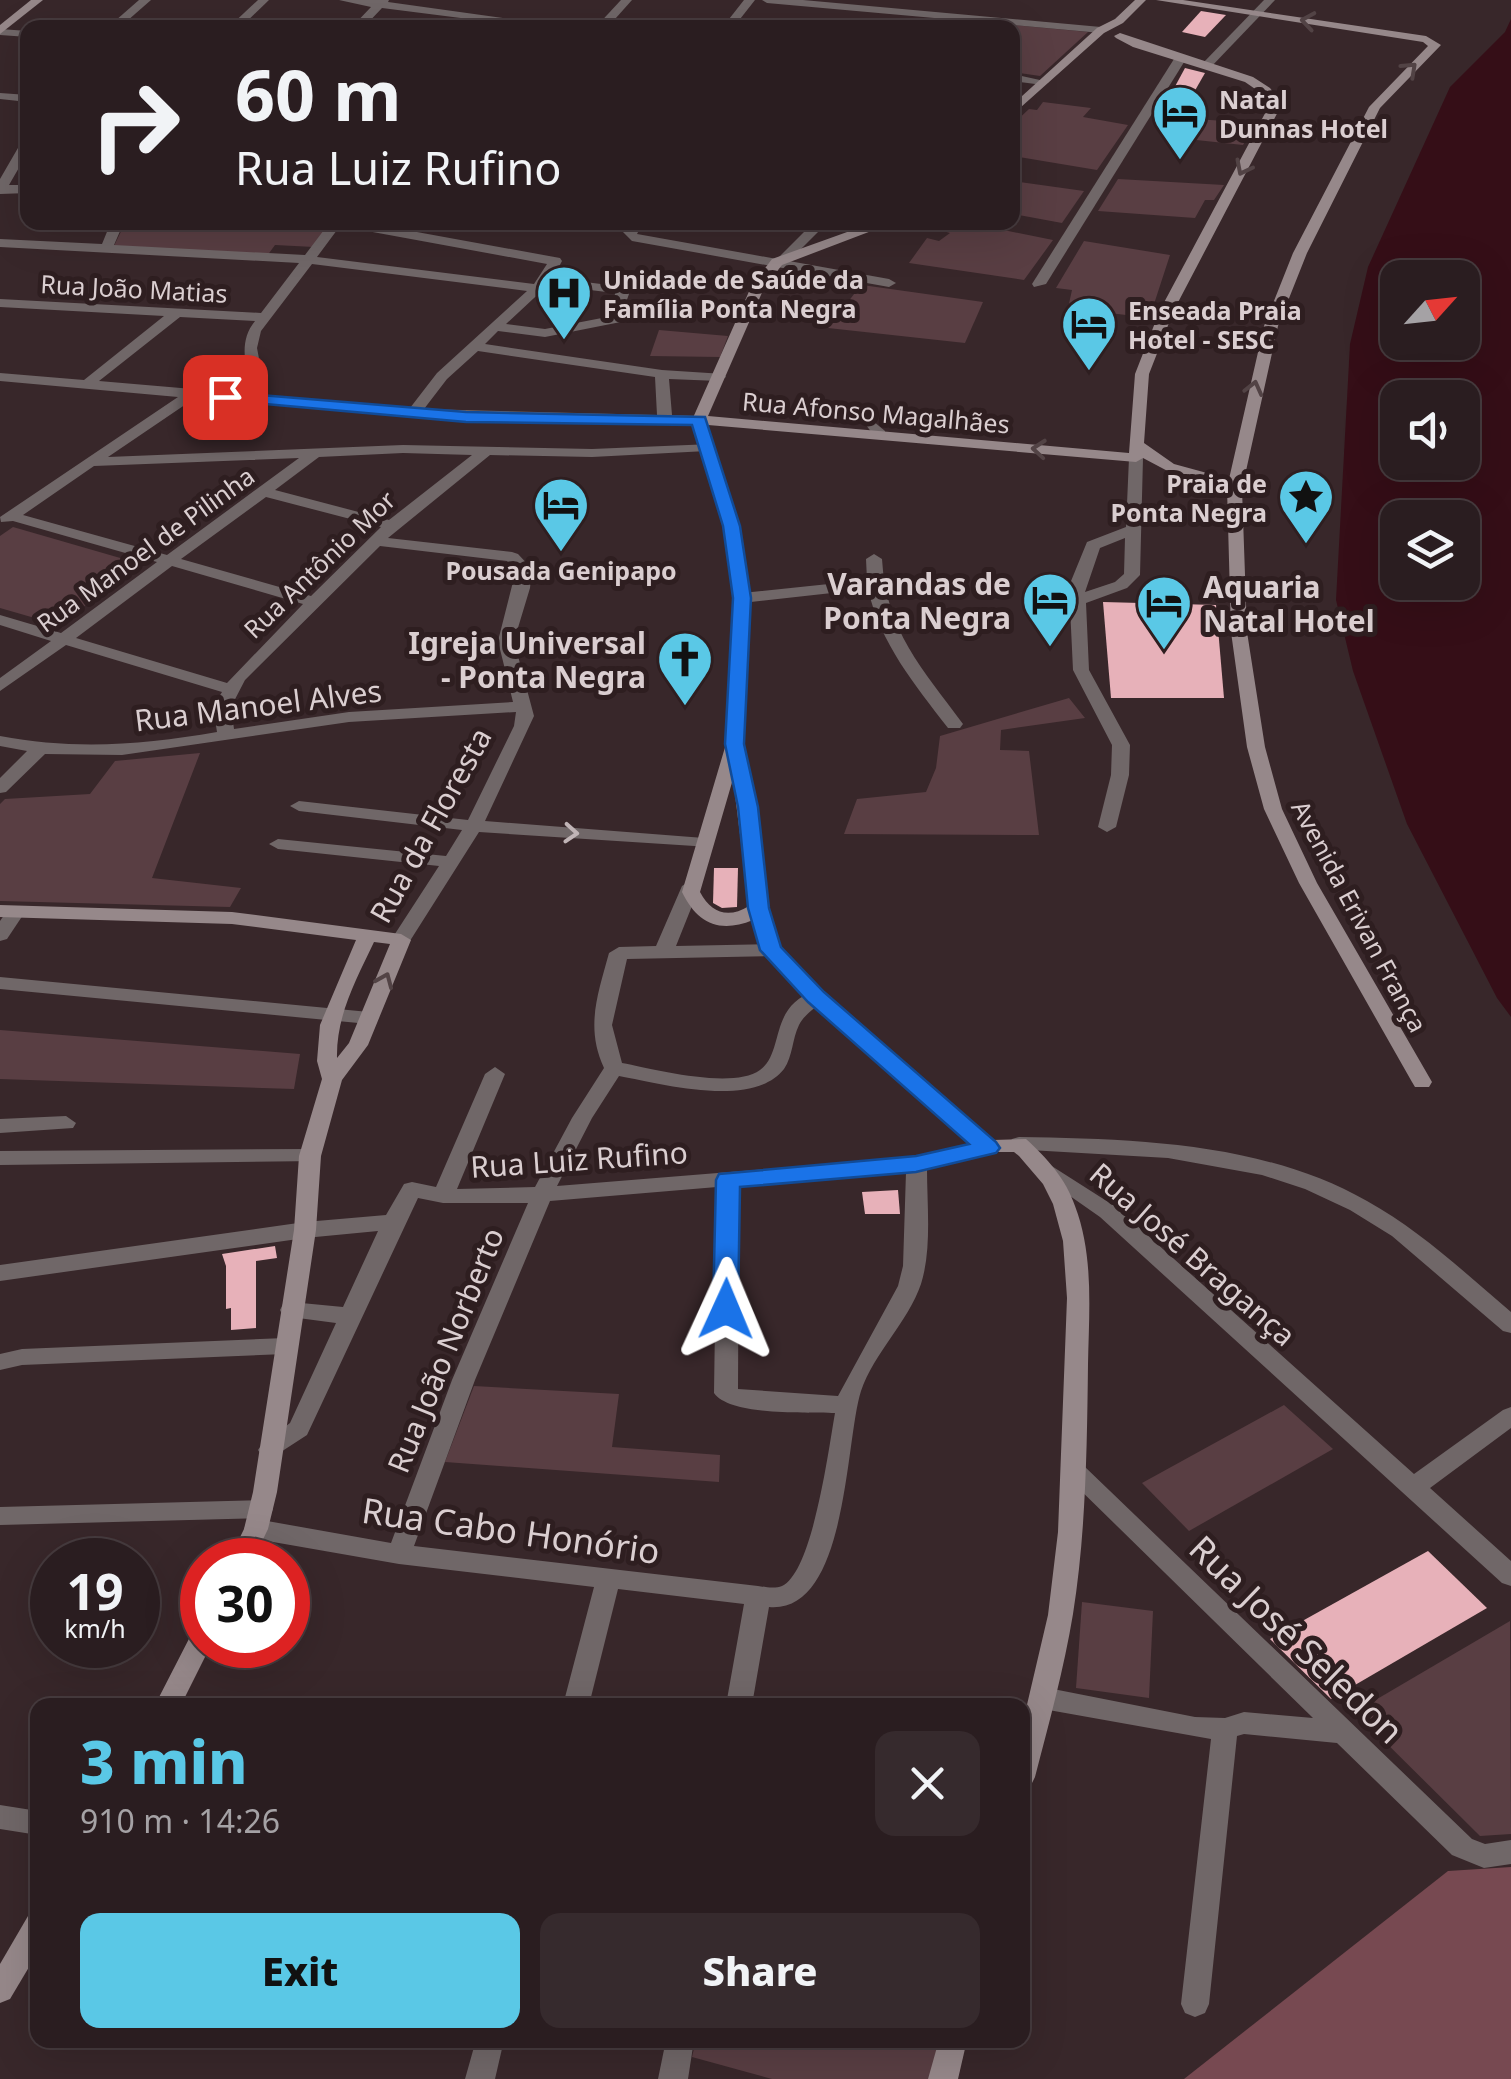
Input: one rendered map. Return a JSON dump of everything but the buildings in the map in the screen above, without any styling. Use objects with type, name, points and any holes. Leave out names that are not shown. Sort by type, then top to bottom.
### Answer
[{"type":"street","points":[[0,31],[38,0]]},
{"type":"street","points":[[122,20],[146,0]]},
{"type":"street","points":[[242,20],[264,0]]},
{"type":"street","points":[[344,0],[489,18]]},
{"type":"street","points":[[608,20],[627,0]]},
{"type":"street","points":[[734,20],[750,0]]},
{"type":"street","points":[[767,0],[973,18]]},
{"type":"street","points":[[1020,104],[1108,33],[1141,0]]},
{"type":"street","points":[[1161,0],[1258,14]]},
{"type":"street","points":[[1206,66],[1270,0]]},
{"type":"street","name":"Avenida Erivan França","points":[[1258,14],[1426,39],[1435,46],[1375,107],[1300,253],[1270,326],[1235,484],[1239,632],[1256,747],[1273,808],[1308,883],[1422,1082]]},
{"type":"street","points":[[1020,23],[1108,33],[1259,84],[1276,104],[1167,310],[1142,374],[1131,579],[1078,600]]},
{"type":"street","points":[[1039,284],[1180,59]]},
{"type":"street","points":[[1020,78],[1043,82]]},
{"type":"street","points":[[0,189],[20,155]]},
{"type":"street","points":[[107,248],[115,230]]},
{"type":"street","points":[[259,400],[250,348],[254,331],[331,230]]},
{"type":"street","points":[[401,230],[553,260],[556,264],[541,284],[442,376],[414,413]]},
{"type":"street","points":[[630,230],[632,237],[890,283]]},
{"type":"street","points":[[663,953],[691,886],[734,744],[742,598],[732,526],[699,420],[758,287],[813,230]]},
{"type":"street","points":[[780,261],[867,230]]},
{"type":"street","points":[[0,243],[306,259],[620,290],[614,320]]},
{"type":"street","name":"Rua João Matias","points":[[0,304],[265,317]]},
{"type":"street","points":[[495,327],[541,333],[662,310],[685,310]]},
{"type":"street","points":[[86,385],[176,312]]},
{"type":"street","points":[[474,346],[662,374],[719,378]]},
{"type":"street","points":[[662,374],[665,420]]},
{"type":"street","name":"Rua Afonso Magalhães","points":[[0,377],[414,413],[699,420],[1136,450]]},
{"type":"street","points":[[6,520],[191,394]]},
{"type":"street","points":[[91,462],[318,451],[592,453],[706,446]]},
{"type":"street","name":"Rua Antônio Mor","points":[[229,689],[311,602],[392,525],[487,450]]},
{"type":"street","points":[[1136,450],[1200,478],[1235,484]]},
{"type":"street","name":"Rua Manoel de Pilinha","points":[[0,686],[318,451]]},
{"type":"street","points":[[266,492],[392,525]]},
{"type":"street","points":[[6,520],[311,602]]},
{"type":"street","points":[[1107,826],[1120,775],[1121,745],[1081,670],[1078,586],[1093,544],[1136,528]]},
{"type":"street","name":"Rua da Floresta","points":[[250,1538],[258,1519],[305,1230],[310,1156],[332,1079],[353,1056],[401,940],[474,826],[523,726],[523,707],[506,641],[506,630],[522,594],[522,564],[512,557],[376,540]]},
{"type":"street","points":[[874,558],[878,609],[891,638],[954,724]]},
{"type":"street","points":[[742,598],[874,584]]},
{"type":"street","points":[[0,620],[229,689],[222,707],[226,736]]},
{"type":"street","name":"Rua Manoel Alves","points":[[0,741],[40,749],[118,750],[326,720],[523,707]]},
{"type":"street","points":[[734,744],[748,807],[758,908],[770,950],[816,997],[988,1148],[1020,1144],[1107,1146],[1203,1154],[1251,1164],[1308,1183],[1356,1204],[1399,1230],[1511,1326]]},
{"type":"street","points":[[0,788],[40,749]]},
{"type":"street","points":[[299,806],[474,826],[704,843]]},
{"type":"street","points":[[278,844],[452,862]]},
{"type":"street","points":[[691,886],[700,910],[716,918],[743,918],[758,908]]},
{"type":"street","points":[[0,935],[8,911],[232,918],[401,940]]},
{"type":"street","name":"Rua da Floresta","points":[[332,1079],[324,1050],[334,1013],[367,936]]},
{"type":"street","points":[[770,950],[619,952],[601,1022],[601,1040],[614,1068],[736,1086],[760,1081],[776,1068],[789,1022],[816,997]]},
{"type":"street","points":[[0,983],[370,1018]]},
{"type":"street","name":"Rua João Norberto","points":[[399,1554],[449,1410],[541,1193],[594,1096],[614,1068]]},
{"type":"street","points":[[443,1196],[495,1074]]},
{"type":"street","points":[[0,1126],[66,1122]]},
{"type":"street","name":"Rua José Bragança","points":[[1020,1144],[1047,1170],[1108,1212],[1410,1489],[1511,1576]]},
{"type":"street","name":"Rua Luiz Rufino","points":[[393,1222],[412,1189],[443,1196],[494,1198],[916,1164],[988,1148]]},
{"type":"street","points":[[0,1158],[310,1156]]},
{"type":"street","points":[[739,1698],[758,1596],[781,1598],[795,1591],[816,1554],[831,1509],[845,1405],[860,1370],[909,1286],[914,1266],[916,1164]]},
{"type":"street","points":[[1030,1747],[1064,1593],[1076,1472],[1078,1288],[1074,1245],[1064,1206],[1047,1170]]},
{"type":"street","points":[[728,1180],[726,1393],[737,1399],[845,1405]]},
{"type":"street","points":[[0,1272],[305,1230],[393,1222],[299,1428],[270,1450]]},
{"type":"street","points":[[291,1310],[350,1316]]},
{"type":"street","points":[[0,1362],[22,1357],[285,1346]]},
{"type":"street","points":[[1410,1489],[1511,1416]]},
{"type":"street","name":"Rua José Seledon","points":[[1076,1472],[1340,1732],[1472,1853],[1511,1852]]},
{"type":"street","name":"Rua Cabo Honório","points":[[0,1516],[258,1519],[399,1554],[758,1596]]},
{"type":"street","points":[[578,1698],[608,1579]]},
{"type":"street","points":[[172,1698],[187,1668]]},
{"type":"street","points":[[1043,1698],[1166,1723],[1225,1729],[1244,1722],[1340,1732]]},
{"type":"street","points":[[1195,2004],[1225,1729]]},
{"type":"street","points":[[0,1817],[30,1821]]},
{"type":"street","points":[[0,1990],[30,1939]]},
{"type":"street","points":[[480,2079],[488,2048]]},
{"type":"street","points":[[673,2079],[679,2048]]},
{"type":"street","points":[[943,2079],[952,2048]]},
{"type":"shaded area","points":[[1511,19],[1511,1017],[1497,998],[1407,824],[1353,671],[1336,600],[1350,344],[1368,267],[1450,87],[1505,32]]},
{"type":"shaded area","points":[[1020,26],[1088,32],[1040,76],[1020,73]]},
{"type":"shaded area","points":[[1043,102],[1091,108],[1083,117],[1128,125],[1097,170],[1020,157],[1020,117],[1029,109],[1037,110]]},
{"type":"shaded area","points":[[1180,118],[1225,121],[1219,125],[1221,131],[1251,131],[1243,145],[1187,139]]},
{"type":"shaded area","points":[[1118,179],[1224,185],[1214,200],[1205,200],[1195,218],[1098,211]]},
{"type":"shaded area","points":[[1020,182],[1084,191],[1062,223],[1020,215]]},
{"type":"shaded area","points":[[122,230],[325,230],[314,247],[275,245],[267,256],[114,246]]},
{"type":"shaded area","points":[[940,230],[1004,230],[1053,240],[1024,280],[909,263],[927,238],[939,241],[950,233]]},
{"type":"shaded area","points":[[1084,241],[1170,255],[1154,304],[1136,302],[1126,315],[1068,308],[1072,290],[1056,288]]},
{"type":"shaded area","points":[[861,285],[983,302],[965,343],[828,328]]},
{"type":"shaded area","points":[[659,330],[728,336],[720,357],[650,356]]},
{"type":"shaded area","points":[[13,527],[141,564],[59,625],[0,608],[0,536]]},
{"type":"shaded area","points":[[1069,698],[1085,718],[1001,730],[1000,750],[1029,751],[1039,835],[844,834],[857,799],[926,792],[936,768],[940,736]]},
{"type":"shaded area","points":[[200,753],[152,878],[241,888],[230,907],[0,901],[0,804],[5,799],[90,794],[115,761]]},
{"type":"shaded area","points":[[0,1030],[300,1054],[294,1089],[0,1079]]},
{"type":"shaded area","points":[[474,1386],[619,1394],[612,1447],[720,1455],[719,1482],[445,1462]]},
{"type":"shaded area","points":[[1284,1405],[1333,1449],[1189,1531],[1142,1483]]},
{"type":"shaded area","points":[[1082,1602],[1153,1611],[1149,1698],[1076,1688]]},
{"type":"shaded area","points":[[1510,1621],[1511,1834],[1480,1836],[1355,1712]]},
{"type":"shaded area","points":[[1511,1867],[1511,2079],[1184,2079],[1448,1871]]},
{"type":"shaded area","points":[[694,2048],[937,2048],[930,2079],[772,2079],[692,2057]]},
{"type":"place","name":"Natal Dunnas Hotel","points":[[1180,162]]},
{"type":"place","name":"Unidade de Saúde da Família Ponta Negra","points":[[564,342]]},
{"type":"place","name":"Enseada Praia Hotel - SESC","points":[[1089,373]]},
{"type":"place","name":"Praia de Ponta Negra","points":[[1306,546]]},
{"type":"place","name":"Pousada Genipapo","points":[[561,554]]},
{"type":"place","name":"Varandas de Ponta Negra","points":[[1050,649]]},
{"type":"place","name":"Aquaria Natal Hotel","points":[[1164,652]]},
{"type":"place","name":"Igreja Universal - Ponta Negra","points":[[685,708]]},
{"type":"route","points":[[225,397],[466,417],[699,420],[732,526],[742,598],[734,744],[748,807],[758,908],[767,927],[770,950],[816,997],[988,1148],[916,1164],[728,1180],[726,1309]]}]
